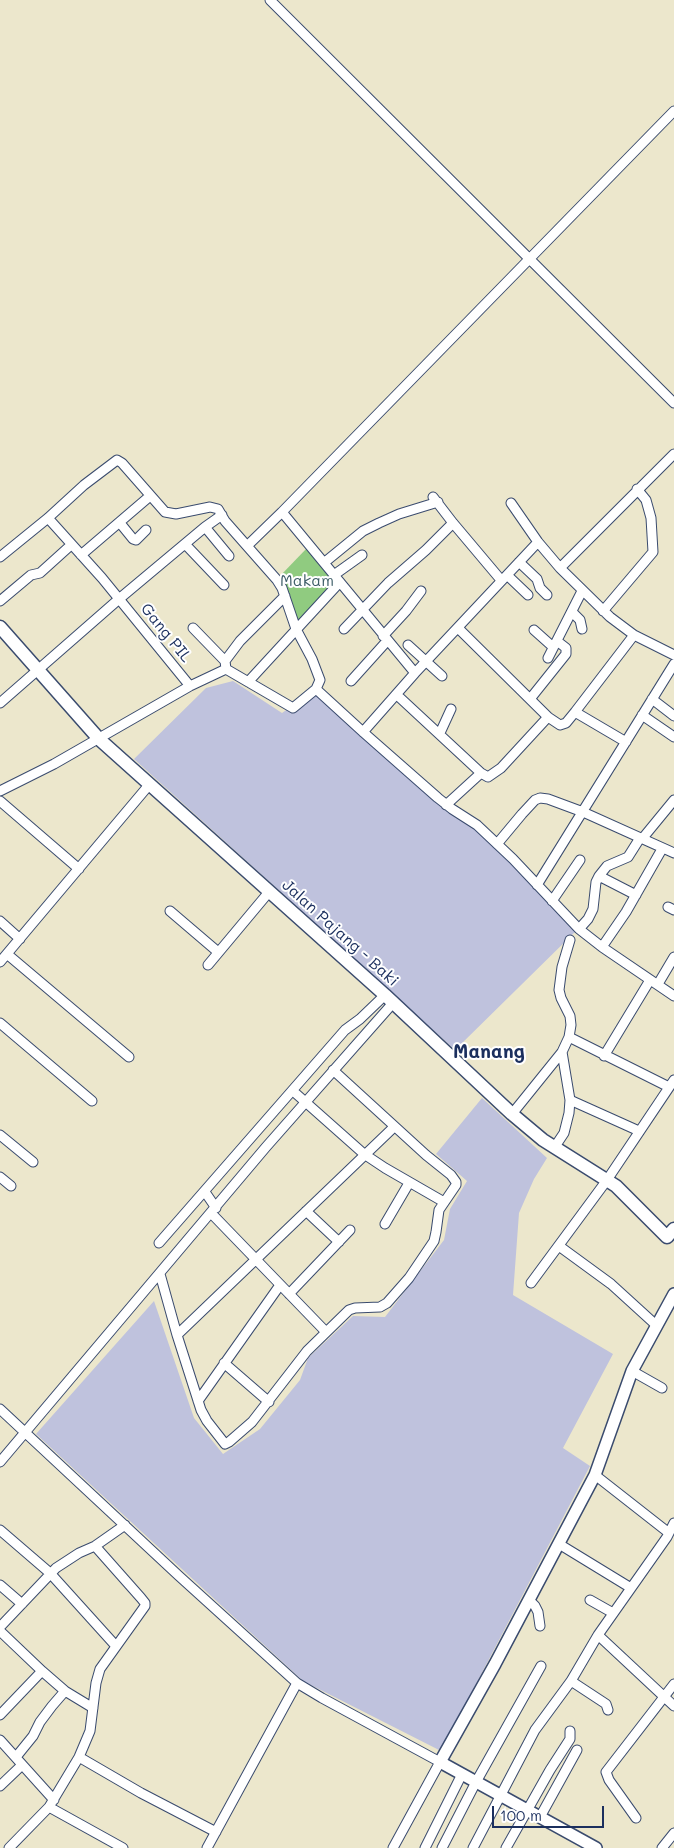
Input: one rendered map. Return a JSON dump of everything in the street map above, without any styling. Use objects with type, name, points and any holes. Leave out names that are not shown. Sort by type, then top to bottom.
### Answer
[{"type":"main road","name":"Jalan Pajang - Baki","points":[[0,627],[99,740],[389,999],[512,1114],[554,1148],[623,1191],[672,1237]]},
{"type":"street","points":[[270,0],[674,403]]},
{"type":"street","points":[[247,546],[530,260],[674,111]]},
{"type":"street","points":[[560,568],[674,454]]},
{"type":"street","points":[[0,557],[116,460],[122,463],[161,508],[170,514],[210,507],[218,509],[277,580],[285,596],[296,629],[312,659],[320,680],[316,689],[293,708],[248,682],[226,665],[193,628]]},
{"type":"street","points":[[603,611],[653,552],[651,518],[646,500],[638,489]]},
{"type":"street","points":[[81,555],[150,496]]},
{"type":"street","points":[[325,562],[363,532],[399,514],[435,500],[453,523],[504,577],[528,596]]},
{"type":"street","points":[[511,503],[538,542],[560,568],[603,611],[634,635],[674,654]]},
{"type":"street","points":[[282,512],[415,673]]},
{"type":"street","points":[[0,703],[119,599],[222,515]]},
{"type":"street","name":"Gang PIL","points":[[48,518],[119,599],[190,686]]},
{"type":"street","points":[[120,523],[136,540],[146,530]]},
{"type":"street","points":[[344,629],[388,583],[426,550],[453,523]]},
{"type":"street","points":[[205,527],[229,556]]},
{"type":"street","points":[[363,732],[415,673],[538,542]]},
{"type":"street","points":[[185,544],[224,585]]},
{"type":"street","points":[[0,600],[30,575],[40,573],[71,545]]},
{"type":"street","points":[[248,682],[296,629],[337,579],[362,555]]},
{"type":"street","points":[[519,562],[537,579],[540,588],[547,595]]},
{"type":"street","points":[[351,681],[420,591]]},
{"type":"street","points":[[548,658],[582,591]]},
{"type":"street","points":[[0,791],[99,740],[226,665],[240,641],[285,596]]},
{"type":"street","points":[[572,612],[580,620],[582,629]]},
{"type":"street","points":[[458,628],[548,717],[562,724],[566,723],[575,712],[634,635]]},
{"type":"street","points":[[530,699],[566,654],[566,648],[555,644],[534,630]]},
{"type":"street","points":[[408,645],[442,676]]},
{"type":"street","points":[[537,885],[674,664]]},
{"type":"street","points":[[316,689],[446,805],[471,820],[497,844],[579,929],[674,996]]},
{"type":"street","points":[[398,694],[481,773],[488,777],[496,773],[525,744],[548,717]]},
{"type":"street","points":[[652,699],[674,716]]},
{"type":"street","points":[[440,733],[451,709]]},
{"type":"street","points":[[575,712],[626,742]]},
{"type":"street","points":[[642,715],[674,736]]},
{"type":"street","points":[[446,805],[481,773]]},
{"type":"street","points":[[0,962],[149,785]]},
{"type":"street","points":[[497,844],[535,800],[540,798],[548,799],[643,836],[662,849],[674,853]]},
{"type":"street","points":[[579,929],[588,919],[593,909],[596,882],[599,876],[607,866],[628,856],[674,800]]},
{"type":"street","points":[[0,801],[79,868]]},
{"type":"street","points":[[602,947],[636,895],[662,849]]},
{"type":"street","points":[[552,901],[580,860]]},
{"type":"street","points":[[599,876],[636,895]]},
{"type":"street","points":[[208,965],[269,892]]},
{"type":"street","points":[[170,911],[218,952]]},
{"type":"street","points":[[0,921],[20,939]]},
{"type":"street","points":[[512,1114],[562,1052],[570,1037],[570,1016],[559,990],[562,966],[570,940]]},
{"type":"street","points":[[7,954],[129,1057]]},
{"type":"street","points":[[604,1056],[654,982],[674,957]]},
{"type":"street","points":[[0,1462],[333,1070],[389,999]]},
{"type":"street","points":[[159,1243],[345,1030],[389,999]]},
{"type":"street","points":[[0,1023],[92,1102]]},
{"type":"street","points":[[570,1037],[604,1056],[670,1087],[674,1099]]},
{"type":"street","points":[[554,1148],[564,1133],[567,1124],[570,1100],[562,1052]]},
{"type":"street","points":[[160,1274],[198,1401],[207,1421],[224,1444],[229,1442],[252,1422],[307,1351],[349,1310],[354,1308],[380,1307],[409,1278],[434,1241],[439,1210],[456,1185],[456,1182],[451,1175],[394,1127],[333,1070]]},
{"type":"street","points":[[531,1283],[607,1180],[670,1087]]},
{"type":"street","points":[[293,1091],[364,1154],[444,1202]]},
{"type":"street","points":[[570,1100],[639,1131]]},
{"type":"street","points":[[177,1335],[394,1127]]},
{"type":"street","points":[[0,1135],[33,1162]]},
{"type":"street","points":[[0,1177],[11,1186]]},
{"type":"street","points":[[384,1224],[409,1182]]},
{"type":"street","points":[[205,1192],[213,1211],[255,1260],[326,1332]]},
{"type":"street","points":[[306,1211],[339,1242]]},
{"type":"street","points":[[288,1294],[350,1230]]},
{"type":"street","points":[[559,1246],[611,1284],[656,1325]]},
{"type":"street","points":[[198,1401],[280,1285]]},
{"type":"street","points":[[393,1848],[595,1476],[632,1371],[656,1325],[673,1298]]},
{"type":"street","points":[[224,1363],[269,1402]]},
{"type":"street","points":[[632,1371],[662,1388]]},
{"type":"street","points":[[0,1409],[297,1683],[596,1848]]},
{"type":"street","points":[[595,1476],[670,1537]]},
{"type":"street","points":[[473,1848],[535,1730],[571,1681],[598,1635],[670,1537],[674,1523]]},
{"type":"street","points":[[0,1627],[50,1573],[79,1553],[95,1546],[125,1525]]},
{"type":"street","points":[[0,1530],[50,1573],[115,1645]]},
{"type":"street","points":[[559,1544],[631,1588]]},
{"type":"street","points":[[9,1848],[51,1804],[79,1757],[90,1732],[100,1669],[115,1645],[144,1610],[145,1603],[95,1546]]},
{"type":"street","points":[[0,1585],[22,1604]]},
{"type":"street","points":[[529,1600],[538,1612],[540,1626]]},
{"type":"street","points":[[590,1600],[614,1613]]},
{"type":"street","points":[[0,1631],[65,1691],[93,1708]]},
{"type":"street","points":[[598,1635],[674,1706]]},
{"type":"street","points":[[442,1848],[476,1782],[541,1666]]},
{"type":"street","points":[[0,1715],[42,1670]]},
{"type":"street","points":[[571,1681],[606,1704],[608,1710]]},
{"type":"street","points":[[207,1848],[297,1683]]},
{"type":"street","points":[[636,1818],[606,1776],[606,1772],[674,1684]]},
{"type":"street","points":[[16,1757],[33,1736],[40,1722],[65,1691]]},
{"type":"street","points":[[506,1848],[570,1739],[570,1731]]},
{"type":"street","points":[[0,1740],[16,1757],[51,1804],[122,1848]]},
{"type":"street","points":[[540,1817],[577,1750]]},
{"type":"street","points":[[79,1757],[141,1793],[216,1832]]},
{"type":"street","points":[[0,1786],[22,1765]]},
{"type":"street","points":[[425,1848],[462,1774]]},
{"type":"street","points":[[662,1848],[674,1833]]},
{"type":"shaded area","points":[[233,681],[282,713],[319,687],[512,860],[578,929],[455,1050],[134,759],[206,688]]},
{"type":"shaded area","points":[[482,1098],[547,1158],[534,1179],[519,1213],[513,1295],[613,1354],[563,1448],[590,1466],[441,1751],[303,1681],[36,1434],[154,1301],[194,1418],[223,1454],[260,1429],[300,1380],[308,1358],[353,1316],[385,1317],[444,1240],[450,1209],[467,1181],[436,1154]]},
{"type":"green space","name":"Makam","points":[[308,547],[337,582],[299,622],[279,577]]},
{"type":"district","name":"Manang","points":[[489,1052]]}]
